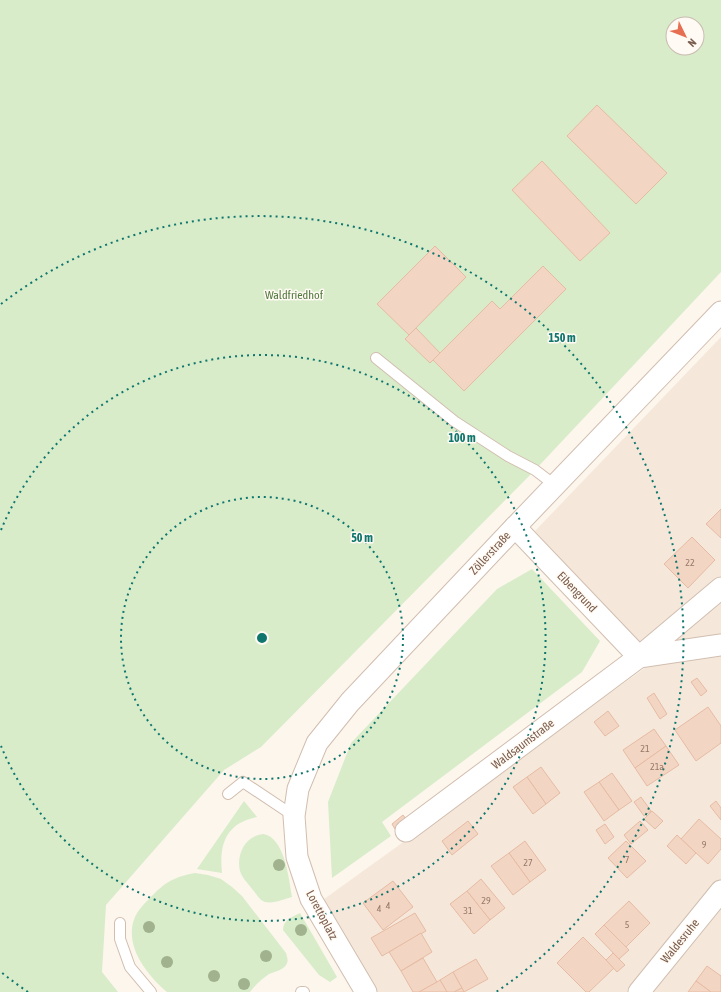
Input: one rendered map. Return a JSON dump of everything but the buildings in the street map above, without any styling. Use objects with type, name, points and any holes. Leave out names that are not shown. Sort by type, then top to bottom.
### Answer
[{"type":"street","name":"Zöllerstraße","points":[[294,816],[298,789],[317,743],[350,702],[721,312]]},
{"type":"street","name":"Eibengrund","points":[[515,527],[639,657]]},
{"type":"street","name":"Waldsaumstraße","points":[[406,831],[639,657],[721,588]]},
{"type":"street","name":"Waldsaumstraße","points":[[639,657],[721,645]]},
{"type":"street","name":"Lorettoplatz","points":[[294,816],[297,857],[311,899],[366,992]]},
{"type":"street","name":"Waldesruhe","points":[[641,991],[721,891]]},
{"type":"lane","points":[[376,358],[454,421],[508,456],[535,470],[556,486]]},
{"type":"lane","points":[[228,794],[243,782],[294,816]]},
{"type":"lane","points":[[120,923],[120,939],[130,967],[151,992]]},
{"type":"shaded area","points":[[721,337],[721,992],[373,992],[320,902],[656,660],[535,531]]},
{"type":"green space","name":"Waldfriedhof","points":[[0,0],[721,0],[721,272],[535,470],[261,747],[224,770],[106,905],[102,972],[118,992],[0,992]]},
{"type":"green space","points":[[532,569],[600,641],[582,672],[382,822],[391,836],[332,878],[328,802],[351,743],[497,589]]},
{"type":"green space","points":[[244,801],[257,817],[238,824],[227,836],[222,853],[222,873],[197,869]]},
{"type":"green space","points":[[263,834],[270,837],[281,851],[285,860],[292,897],[279,901],[265,902],[261,900],[241,874],[239,859],[243,847],[251,838]]},
{"type":"green space","points":[[195,873],[221,879],[232,887],[242,896],[286,953],[288,960],[285,967],[269,974],[250,992],[167,992],[152,977],[139,959],[132,938],[132,928],[138,912],[155,892],[165,884],[175,878]]},
{"type":"green space","points":[[300,913],[337,977],[330,982],[319,975],[283,930],[286,921]]}]
